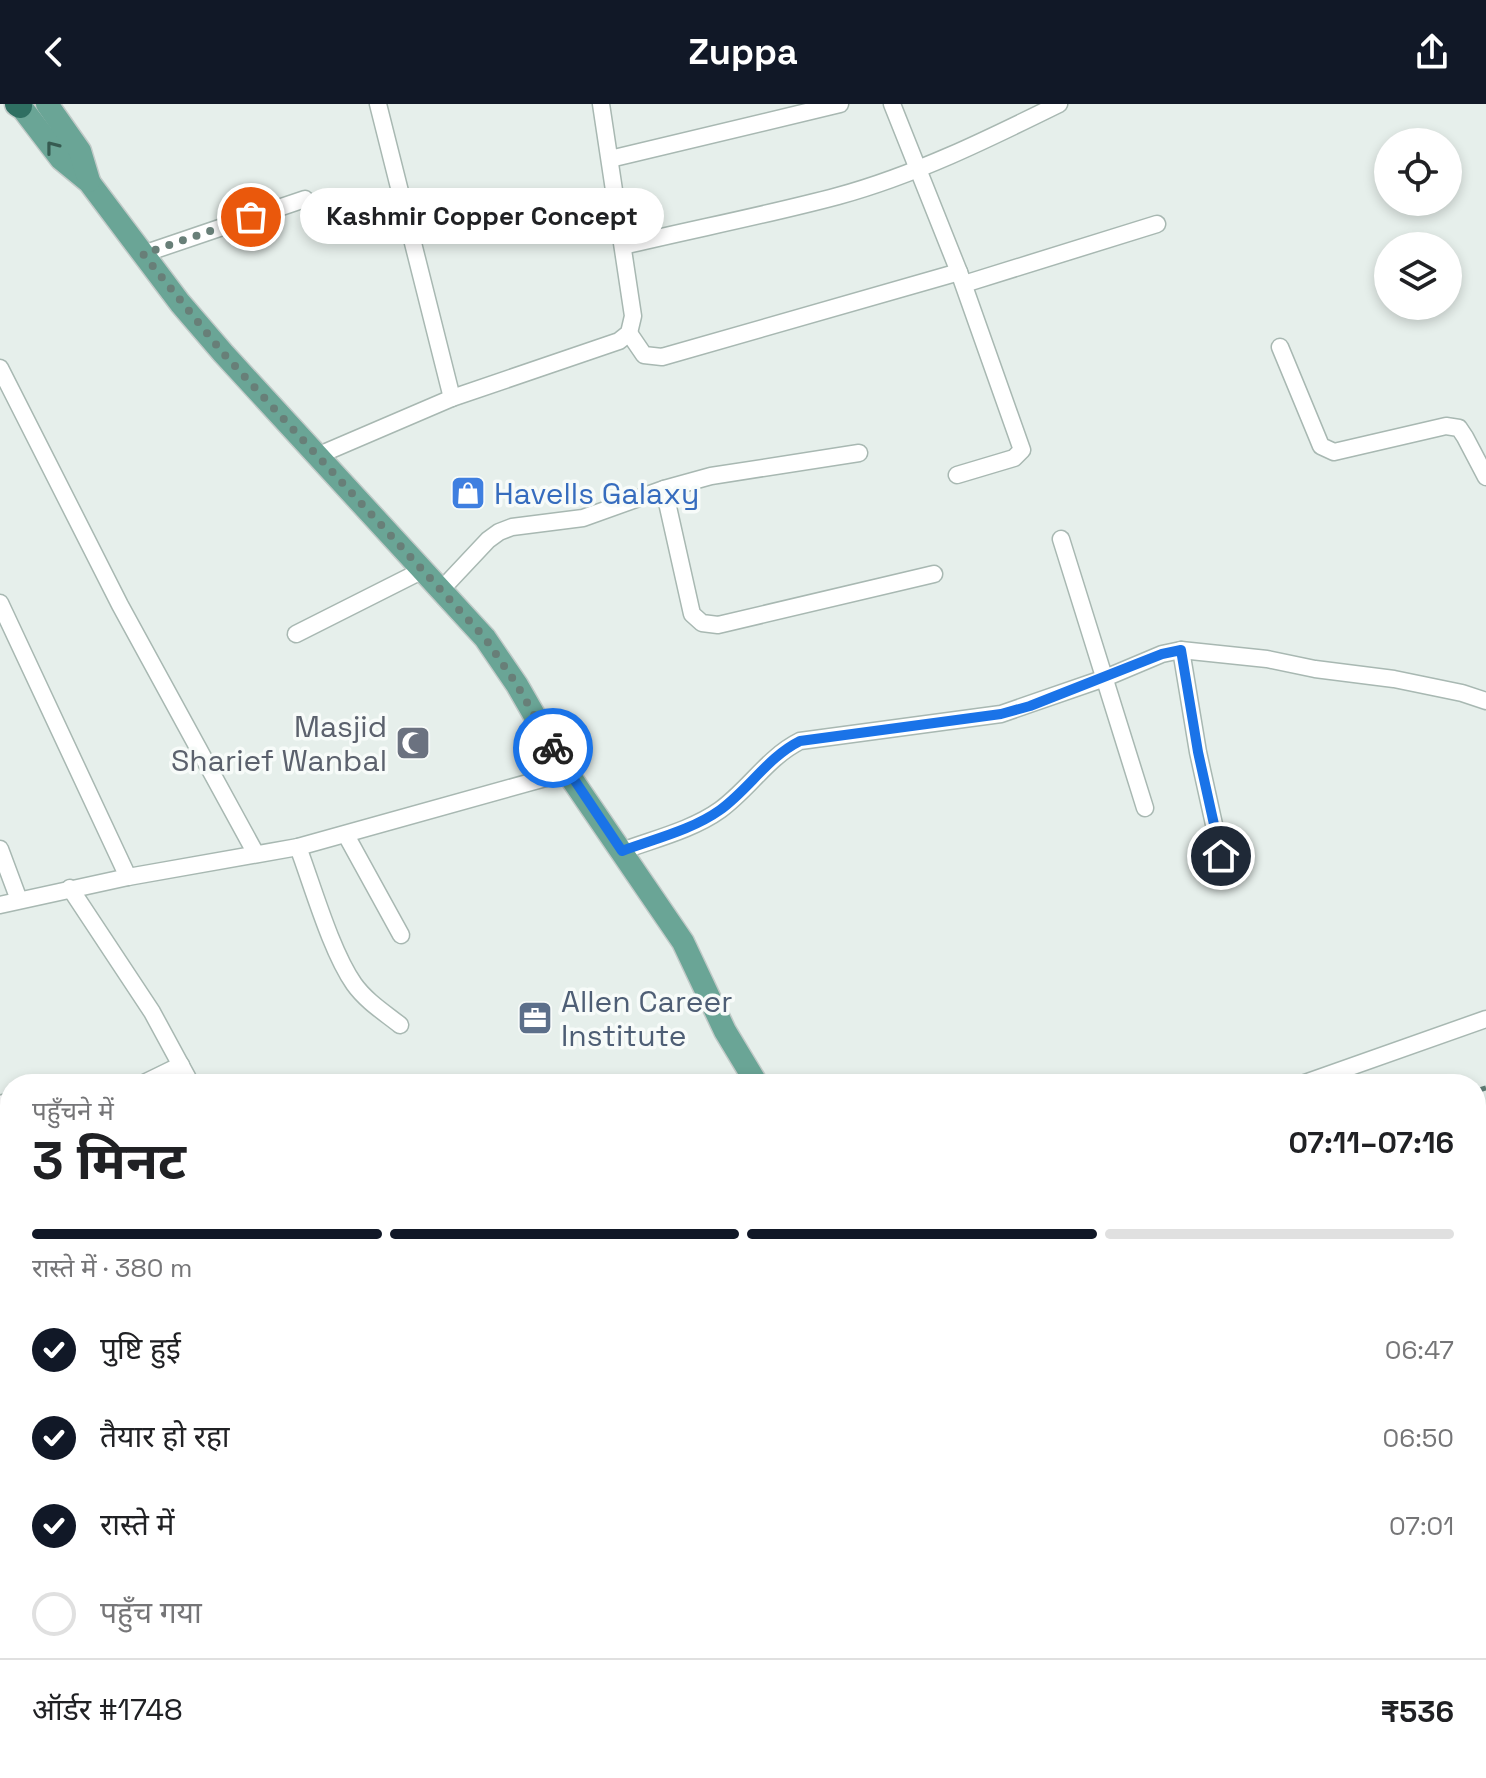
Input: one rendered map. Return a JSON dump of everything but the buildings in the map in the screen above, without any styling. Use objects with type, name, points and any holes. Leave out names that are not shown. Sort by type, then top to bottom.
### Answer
[{"type":"main road","points":[[47,104],[80,151],[89,182]]},
{"type":"main road","points":[[18,105],[61,159],[89,182],[223,353],[485,638],[517,685],[567,772],[683,942],[725,1031],[751,1074]]},
{"type":"street","points":[[378,104],[452,398]]},
{"type":"street","points":[[319,455],[452,398],[619,341],[629,333],[633,316],[601,104]]},
{"type":"street","points":[[610,159],[840,104]]},
{"type":"street","points":[[892,104],[962,278],[1022,450],[1014,458],[957,475]]},
{"type":"street","points":[[623,246],[840,195],[916,169],[1002,133],[1059,104]]},
{"type":"street","points":[[143,254],[305,199]]},
{"type":"street","points":[[629,333],[644,355],[662,357],[1157,224]]},
{"type":"street","points":[[1280,347],[1321,446],[1326,451],[1334,452],[1446,426],[1459,428],[1486,477]]},
{"type":"street","points":[[0,368],[120,605],[256,854]]},
{"type":"street","points":[[441,590],[499,532],[523,524],[583,518],[711,476],[859,453]]},
{"type":"street","points":[[664,489],[692,614],[702,623],[718,625],[934,574]]},
{"type":"street","points":[[1061,539],[1145,808]]},
{"type":"street","points":[[296,634],[423,570]]},
{"type":"street","points":[[0,603],[128,877]]},
{"type":"street","points":[[1181,650],[1198,752],[1221,856]]},
{"type":"street","points":[[622,851],[704,819],[746,787],[777,755],[800,741],[1001,714],[1105,678],[1162,654],[1181,650],[1267,659],[1315,669],[1394,679],[1486,701]]},
{"type":"street","points":[[0,905],[70,888],[298,847],[567,772]]},
{"type":"street","points":[[346,835],[401,935]]},
{"type":"street","points":[[298,847],[339,957],[353,982],[361,993],[400,1025]]},
{"type":"street","points":[[0,849],[19,900]]},
{"type":"street","points":[[70,888],[152,1012],[186,1074]]},
{"type":"street","points":[[1330,1074],[1486,1019]]},
{"type":"street","points":[[163,1074],[181,1065]]},
{"type":"way so far","points":[[251,217],[143,254],[223,353],[485,638],[517,685],[553,748]]},
{"type":"place","name":"Kashmir Copper Concept","points":[[251,217]]},
{"type":"place","name":"Havells Galaxy","points":[[468,493]]},
{"type":"place","name":"Masjid Sharief Wanbal","points":[[413,743]]},
{"type":"place","name":"Allen Career Institute","points":[[535,1018]]},
{"type":"route","points":[[553,748],[622,851],[704,819],[722,808],[777,755],[800,741],[1001,714],[1030,706],[1162,654],[1181,650],[1198,752],[1221,856]]}]
